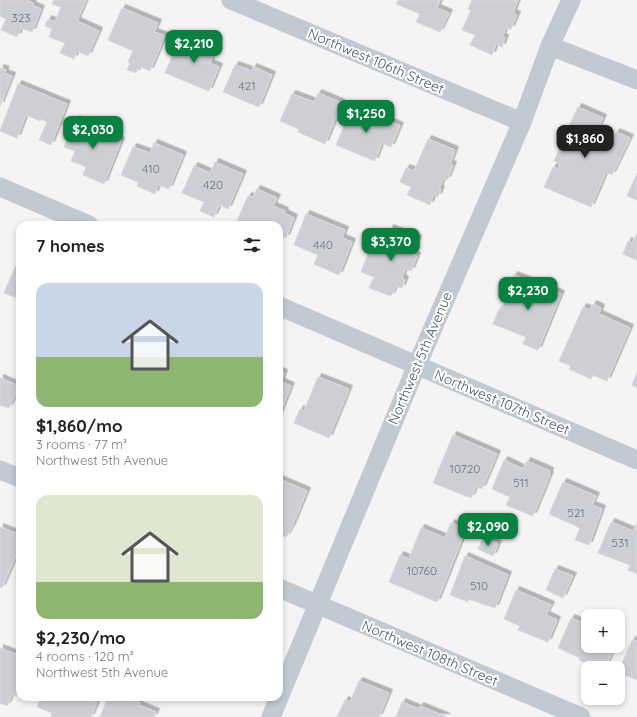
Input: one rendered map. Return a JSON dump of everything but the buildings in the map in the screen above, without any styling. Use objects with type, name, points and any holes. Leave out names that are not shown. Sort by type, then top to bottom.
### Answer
[{"type":"street","name":"Northwest 106th Street","points":[[231,0],[522,122]]},
{"type":"street","name":"Northwest 5th Avenue","points":[[283,688],[417,365],[522,122],[550,46],[571,0]]},
{"type":"street","points":[[550,46],[637,80]]},
{"type":"street","points":[[0,187],[80,221]]},
{"type":"street","name":"Northwest 107th Street","points":[[283,308],[637,460]]},
{"type":"street","points":[[0,470],[16,476]]},
{"type":"street","name":"Northwest 108th Street","points":[[283,590],[581,717]]},
{"type":"street","name":"Northwest 5th Avenue","points":[[271,717],[278,701]]}]
